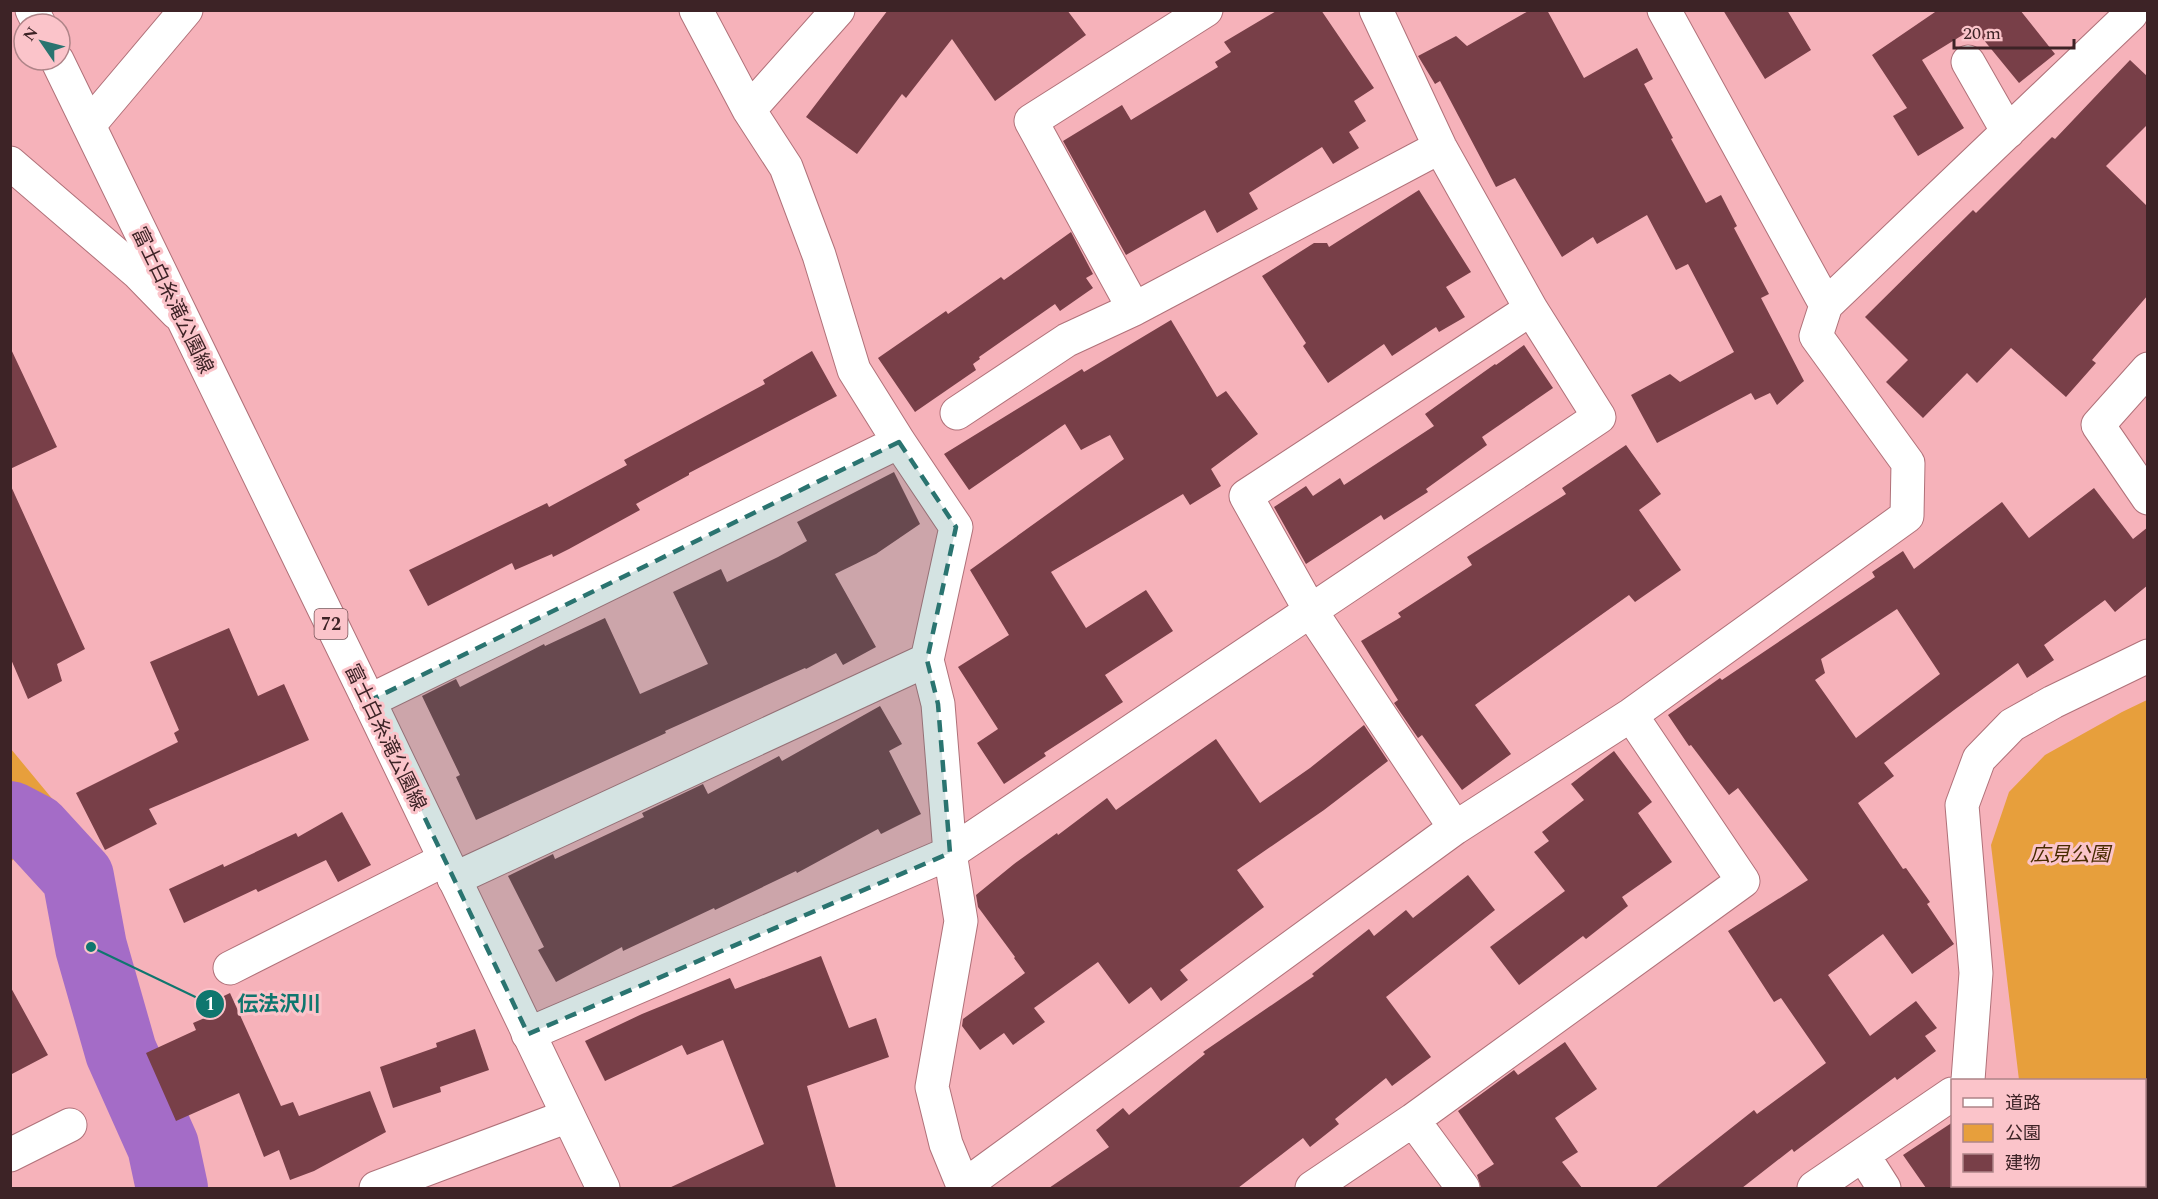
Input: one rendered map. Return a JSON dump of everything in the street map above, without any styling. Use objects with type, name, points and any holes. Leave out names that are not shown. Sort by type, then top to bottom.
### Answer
[{"type":"street","points":[[89,125],[186,10]]},
{"type":"street","points":[[696,10],[749,110],[786,167],[819,255],[854,370],[956,527],[927,660],[938,704],[950,853],[961,921],[932,1087],[946,1144],[964,1187],[1455,828],[1631,715],[1907,516],[1908,463],[1816,336],[1826,304],[2008,132],[2136,20]]},
{"type":"street","points":[[749,110],[838,10]]},
{"type":"street","points":[[1134,309],[1031,121],[1206,10]]},
{"type":"street","points":[[528,1034],[950,853],[1599,417],[1531,309],[1440,147],[1376,10]]},
{"type":"street","points":[[1664,10],[1826,304]]},
{"type":"street","points":[[1968,62],[2008,132]]},
{"type":"street","name":"富士白糸滝公園線","points":[[63,72],[603,1188]]},
{"type":"street","points":[[957,413],[1067,340],[1134,309],[1440,147]]},
{"type":"street","points":[[10,163],[138,273],[180,316]]},
{"type":"street","points":[[1455,828],[1310,610],[1246,496],[1531,309]]},
{"type":"street","points":[[2148,369],[2098,425],[2148,498]]},
{"type":"street","points":[[369,701],[899,442]]},
{"type":"street","points":[[1968,1079],[1976,973],[1962,805],[1979,759],[2012,724],[2148,656]]},
{"type":"street","points":[[230,968],[449,869],[927,660]]},
{"type":"street","points":[[1312,1188],[1413,1120],[1743,881],[1631,715]]},
{"type":"street","points":[[1814,1188],[1951,1095]]},
{"type":"street","points":[[376,1188],[568,1116]]},
{"type":"street","points":[[1413,1120],[1463,1188]]},
{"type":"street","points":[[10,1155],[70,1125]]},
{"type":"street","points":[[1863,1155],[1884,1188]]},
{"type":"highlighted area","points":[[899,442],[956,527],[927,660],[938,704],[950,853],[528,1034],[369,701]]},
{"type":"green space","name":"広見公園","points":[[2147,700],[2147,1188],[2039,1188],[2146,1187],[2146,1079],[2019,1079],[1991,845],[2009,792],[2045,755]]},
{"type":"green space","points":[[10,749],[59,807],[11,862]]},
{"type":"building","points":[[888,10],[1067,10],[1086,35],[995,101],[952,39],[906,98],[902,94],[857,154],[806,117]]},
{"type":"building","points":[[1278,10],[1321,10],[1374,88],[1354,101],[1366,121],[1349,132],[1359,148],[1333,164],[1322,147],[1249,193],[1258,209],[1217,233],[1205,210],[1126,255],[1063,141],[1122,105],[1131,120],[1218,67],[1215,62],[1231,52],[1224,42]]},
{"type":"building","points":[[1530,10],[1547,10],[1584,78],[1637,48],[1653,79],[1644,84],[1673,138],[1671,139],[1706,203],[1721,195],[1737,226],[1734,228],[1769,294],[1761,298],[1804,381],[1777,405],[1770,393],[1755,400],[1751,393],[1657,443],[1631,395],[1670,374],[1680,382],[1734,352],[1688,264],[1676,270],[1647,215],[1597,244],[1593,237],[1562,257],[1515,178],[1496,187],[1440,81],[1435,84],[1418,56],[1456,36],[1467,46]]},
{"type":"building","points":[[1723,10],[1787,10],[1811,50],[1765,79]]},
{"type":"building","points":[[1938,10],[2020,10],[2055,54],[2019,83],[1974,28],[1922,60],[1964,128],[1918,156],[1893,116],[1907,108],[1872,55]]},
{"type":"building","points":[[2130,60],[2148,77],[2148,124],[2106,166],[2148,207],[2148,295],[2092,360],[2096,363],[2066,397],[2011,348],[1977,383],[1967,373],[1923,418],[1886,382],[1908,360],[1865,317],[1973,210],[1976,213],[2052,137],[2055,139]]},
{"type":"building","points":[[1419,190],[1471,272],[1446,287],[1465,317],[1439,332],[1436,327],[1392,356],[1384,344],[1328,383],[1303,346],[1306,343],[1262,276],[1314,243],[1327,243],[1329,247]]},
{"type":"building","points":[[1071,232],[1093,274],[1086,278],[1093,288],[1060,311],[1055,304],[979,357],[980,359],[973,364],[976,370],[915,412],[878,358],[946,311],[948,314],[1001,277],[1004,280]]},
{"type":"building","points":[[1171,320],[1217,397],[1226,391],[1258,434],[1211,469],[1221,486],[1190,505],[1183,494],[1051,572],[1086,628],[1146,590],[1173,631],[1105,675],[1123,702],[1044,753],[1046,756],[1004,784],[977,743],[998,729],[958,667],[1009,635],[970,570],[1124,459],[1110,435],[1081,450],[1065,424],[969,490],[944,454],[1082,369],[1084,372]]},
{"type":"building","points":[[1524,345],[1553,388],[1482,437],[1487,445],[1426,489],[1428,492],[1384,520],[1381,515],[1306,564],[1274,507],[1306,486],[1313,496],[1340,478],[1344,485],[1434,426],[1425,414]]},
{"type":"building","points":[[10,347],[57,447],[10,469]]},
{"type":"building","points":[[812,351],[837,396],[689,473],[636,504],[640,510],[569,549],[515,570],[512,563],[428,606],[409,570],[547,503],[549,507],[627,465],[624,460],[765,384],[763,380]]},
{"type":"building","points":[[1626,445],[1661,494],[1639,510],[1681,570],[1635,602],[1629,595],[1475,705],[1511,754],[1462,790],[1422,735],[1418,738],[1394,703],[1398,700],[1361,641],[1401,617],[1398,613],[1472,565],[1467,557],[1566,494],[1562,488]]},
{"type":"building","points":[[894,472],[920,524],[876,554],[835,574],[876,647],[843,665],[836,653],[806,669],[665,731],[666,733],[476,820],[456,777],[460,775],[422,696],[456,679],[460,687],[544,644],[545,646],[605,618],[640,694],[708,664],[673,592],[721,569],[727,582],[778,557],[807,541],[797,522]]},
{"type":"building","points":[[10,484],[85,649],[57,664],[62,681],[28,699],[10,657]]},
{"type":"building","points":[[2094,488],[2133,539],[2148,527],[2148,585],[2115,612],[2105,600],[2044,645],[2054,660],[2027,678],[2018,663],[1954,710],[1884,763],[1894,776],[1858,803],[1903,869],[1906,868],[1930,902],[1927,904],[1954,944],[1912,974],[1883,934],[1828,975],[1870,1036],[1916,1001],[1937,1028],[1925,1036],[1936,1051],[1897,1080],[1895,1077],[1794,1152],[1792,1149],[1742,1188],[1655,1188],[1754,1110],[1757,1114],[1826,1063],[1781,998],[1774,1002],[1728,931],[1808,880],[1738,788],[1729,795],[1691,745],[1689,746],[1668,715],[1720,678],[1722,680],[1875,577],[1872,572],[1903,551],[1914,569],[2002,502],[2029,538]],"holes":[[[1897,609],[1940,674],[1856,738],[1815,680],[1825,673],[1821,659]]]},
{"type":"building","points":[[229,628],[258,696],[284,684],[309,740],[149,809],[157,824],[105,850],[76,793],[178,742],[174,733],[179,730],[150,662]]},
{"type":"building","points":[[880,706],[902,744],[889,751],[921,814],[881,834],[878,829],[797,873],[796,871],[623,951],[622,947],[556,982],[538,950],[544,947],[508,876],[553,854],[555,859],[644,817],[642,813],[703,784],[708,794],[779,756],[782,761]]},
{"type":"building","points":[[1364,725],[1388,761],[1324,810],[1237,870],[1264,907],[1180,970],[1188,980],[1161,1001],[1151,987],[1129,1004],[1098,962],[1034,1008],[1045,1022],[1013,1045],[1004,1033],[980,1050],[962,1026],[963,1019],[1025,973],[978,907],[976,895],[1014,864],[1057,833],[1058,835],[1107,798],[1116,810],[1216,739],[1260,803],[1310,768]]},
{"type":"building","points":[[1614,751],[1652,802],[1638,813],[1672,862],[1622,897],[1628,906],[1586,939],[1583,936],[1519,985],[1490,947],[1565,891],[1534,852],[1549,841],[1542,832],[1584,800],[1571,784]]},
{"type":"building","points":[[342,812],[371,865],[338,882],[326,860],[258,892],[256,889],[184,923],[169,889],[223,864],[224,867],[296,833],[298,837]]},
{"type":"building","points":[[1468,875],[1495,910],[1386,997],[1431,1057],[1392,1086],[1386,1078],[1335,1119],[1339,1124],[1310,1147],[1303,1138],[1238,1188],[1049,1188],[1109,1147],[1096,1130],[1123,1108],[1129,1115],[1205,1054],[1203,1052],[1314,976],[1312,974],[1369,929],[1374,936],[1406,910],[1413,918]]},
{"type":"building","points":[[821,956],[849,1028],[876,1018],[889,1057],[807,1086],[836,1188],[669,1188],[764,1144],[723,1040],[687,1055],[682,1045],[605,1081],[585,1041],[642,1014],[730,978],[735,989]]},
{"type":"building","points":[[10,986],[48,1055],[10,1075]]},
{"type":"building","points":[[230,993],[281,1106],[293,1102],[299,1116],[370,1091],[386,1132],[314,1171],[290,1180],[279,1150],[264,1157],[239,1093],[176,1121],[146,1053],[196,1030],[193,1023],[207,1017],[203,1006]]},
{"type":"building","points":[[475,1029],[489,1070],[440,1087],[441,1092],[393,1108],[380,1067],[437,1047],[436,1043]]},
{"type":"building","points":[[1565,1042],[1597,1089],[1555,1118],[1578,1152],[1562,1162],[1582,1188],[1481,1188],[1477,1175],[1494,1164],[1458,1111],[1514,1070],[1518,1075]]},
{"type":"building","points":[[1951,1123],[1951,1187],[1953,1188],[1926,1188],[1903,1155]]},
{"type":"waterway","points":[[10,817],[35,830],[78,877],[91,947],[121,1052],[163,1146],[172,1188]]},
{"type":"place","name":"伝法沢川","points":[[91,947]]}]
